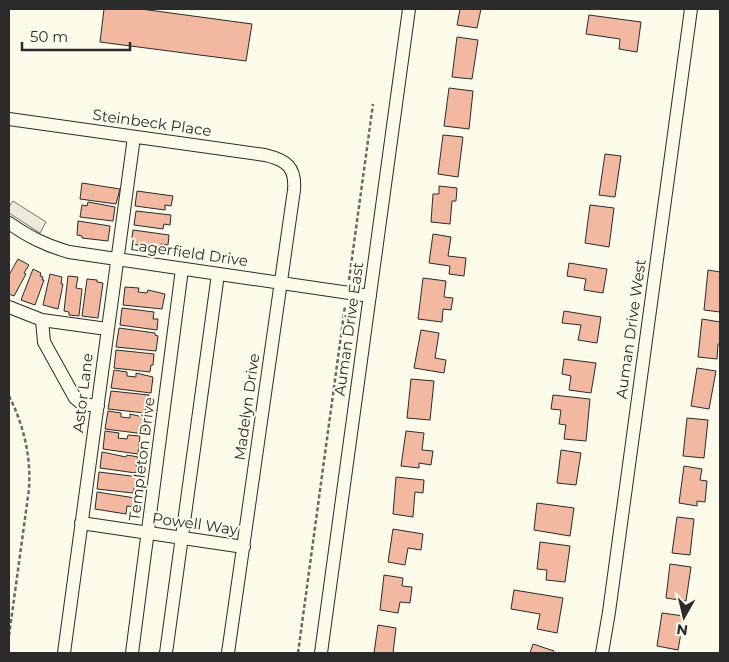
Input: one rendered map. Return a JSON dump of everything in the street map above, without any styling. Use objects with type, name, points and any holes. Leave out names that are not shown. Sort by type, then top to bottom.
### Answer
[{"type":"street","name":"Auman Drive East","points":[[322,653],[409,9]]},
{"type":"street","name":"Auman Drive West","points":[[602,653],[691,9]]},
{"type":"street","name":"Steinbeck Place","points":[[9,119],[265,155],[277,158],[289,166]]},
{"type":"street","name":"Astor Lane","points":[[64,653],[134,137]]},
{"type":"street","name":"Madelyn Drive","points":[[228,653],[295,183],[289,166]]},
{"type":"street","name":"Lagerfield Drive","points":[[9,223],[28,236],[48,246],[69,252],[370,296]]},
{"type":"street","name":"Templeton Drive","points":[[132,653],[182,269]]},
{"type":"street","points":[[166,653],[218,274]]},
{"type":"street","points":[[9,307],[42,320],[107,329]]},
{"type":"street","points":[[42,320],[44,342],[75,398],[82,404],[98,406]]},
{"type":"street","name":"Powell Way","points":[[82,523],[244,547]]},
{"type":"path","points":[[298,653],[374,104]]},
{"type":"path","points":[[9,396],[25,438],[29,473],[9,636]]},
{"type":"shaded area","points":[[13,201],[46,222],[40,233],[9,213],[9,207]]},
{"type":"building","points":[[104,9],[141,9],[252,24],[246,61],[100,42]]},
{"type":"building","points":[[460,9],[481,9],[477,28],[457,25]]},
{"type":"building","points":[[589,15],[641,22],[637,52],[619,49],[620,39],[586,34]]},
{"type":"building","points":[[457,37],[478,40],[472,79],[452,77]]},
{"type":"building","points":[[449,88],[473,91],[469,129],[444,126]]},
{"type":"building","points":[[443,135],[463,137],[458,177],[438,174]]},
{"type":"building","points":[[605,154],[621,156],[615,197],[599,195]]},
{"type":"building","points":[[82,183],[120,189],[116,204],[80,199]]},
{"type":"building","points":[[439,186],[457,188],[456,201],[452,201],[450,224],[431,222],[433,194],[439,194]]},
{"type":"building","points":[[137,191],[173,196],[171,206],[165,205],[165,210],[135,206]]},
{"type":"building","points":[[88,202],[115,207],[113,221],[80,217],[82,205],[87,206]]},
{"type":"building","points":[[590,205],[614,208],[609,247],[585,243]]},
{"type":"building","points":[[136,211],[171,215],[170,225],[164,224],[163,229],[134,225]]},
{"type":"building","points":[[78,221],[110,226],[108,241],[82,238],[82,236],[77,235]]},
{"type":"building","points":[[133,230],[169,235],[168,245],[161,244],[161,248],[131,244]]},
{"type":"building","points":[[433,234],[451,237],[448,256],[466,258],[464,276],[449,274],[450,266],[429,263]]},
{"type":"building","points":[[18,259],[29,265],[14,296],[9,294],[9,275]]},
{"type":"building","points":[[569,263],[607,269],[603,293],[584,290],[586,279],[567,276]]},
{"type":"building","points":[[33,269],[41,273],[40,276],[44,280],[35,305],[21,300]]},
{"type":"building","points":[[708,270],[720,272],[720,312],[704,310]]},
{"type":"building","points":[[50,274],[62,277],[61,284],[63,284],[58,309],[43,305]]},
{"type":"building","points":[[68,276],[78,277],[76,288],[82,289],[79,316],[69,315],[69,312],[64,311]]},
{"type":"building","points":[[423,278],[446,281],[444,297],[453,298],[451,310],[443,309],[442,322],[418,319]]},
{"type":"building","points":[[87,279],[103,283],[98,318],[82,316]]},
{"type":"building","points":[[125,287],[139,288],[138,292],[147,293],[148,290],[165,294],[162,309],[123,305]]},
{"type":"building","points":[[122,308],[154,312],[153,319],[158,319],[157,330],[120,325]]},
{"type":"building","points":[[564,311],[601,317],[597,343],[578,340],[581,325],[562,323]]},
{"type":"building","points":[[702,319],[720,322],[720,344],[718,344],[717,359],[698,357]]},
{"type":"building","points":[[119,328],[155,333],[158,336],[156,351],[116,347]]},
{"type":"building","points":[[421,330],[439,333],[435,358],[446,360],[444,373],[414,368]]},
{"type":"building","points":[[116,350],[154,354],[150,372],[114,368]]},
{"type":"building","points":[[564,359],[596,363],[591,393],[569,390],[571,376],[562,374]]},
{"type":"building","points":[[697,368],[716,371],[709,409],[691,406]]},
{"type":"building","points":[[114,370],[127,372],[127,376],[136,377],[136,373],[153,377],[151,393],[111,388]]},
{"type":"building","points":[[411,379],[434,381],[430,420],[407,418]]},
{"type":"building","points":[[111,391],[149,395],[145,413],[108,409]]},
{"type":"building","points":[[553,395],[590,399],[586,441],[564,439],[566,425],[559,424],[561,410],[551,409]]},
{"type":"building","points":[[108,411],[121,413],[121,417],[130,418],[130,414],[147,418],[145,434],[105,429]]},
{"type":"building","points":[[687,418],[708,420],[704,458],[683,456]]},
{"type":"building","points":[[105,431],[119,433],[118,438],[127,439],[128,435],[140,436],[138,454],[103,449]]},
{"type":"building","points":[[406,431],[424,433],[422,450],[433,451],[431,465],[419,463],[419,468],[401,466]]},
{"type":"building","points":[[561,450],[581,453],[576,485],[557,483]]},
{"type":"building","points":[[102,452],[126,457],[127,455],[138,457],[136,473],[100,468]]},
{"type":"building","points":[[684,466],[702,469],[700,480],[707,481],[705,502],[697,501],[697,506],[679,503]]},
{"type":"building","points":[[99,472],[139,477],[138,485],[135,484],[133,493],[97,489]]},
{"type":"building","points":[[396,477],[424,480],[423,493],[415,492],[413,517],[393,514]]},
{"type":"building","points":[[97,492],[135,498],[134,507],[127,506],[126,514],[95,509]]},
{"type":"building","points":[[537,503],[574,508],[570,536],[534,530]]},
{"type":"building","points":[[677,517],[694,519],[690,555],[672,553]]},
{"type":"building","points":[[393,529],[423,534],[421,550],[408,548],[405,565],[388,562]]},
{"type":"building","points":[[540,542],[570,546],[565,582],[546,580],[547,570],[537,569]]},
{"type":"building","points":[[670,564],[691,567],[686,601],[666,598]]},
{"type":"building","points":[[384,575],[403,578],[402,586],[412,587],[410,603],[400,602],[398,613],[380,610]]},
{"type":"building","points":[[514,590],[563,598],[557,633],[537,629],[540,614],[511,609]]},
{"type":"building","points":[[662,613],[684,616],[678,650],[657,646]]},
{"type":"building","points":[[378,625],[396,628],[393,653],[374,653]]},
{"type":"building","points":[[533,644],[554,651],[554,653],[530,653]]}]
